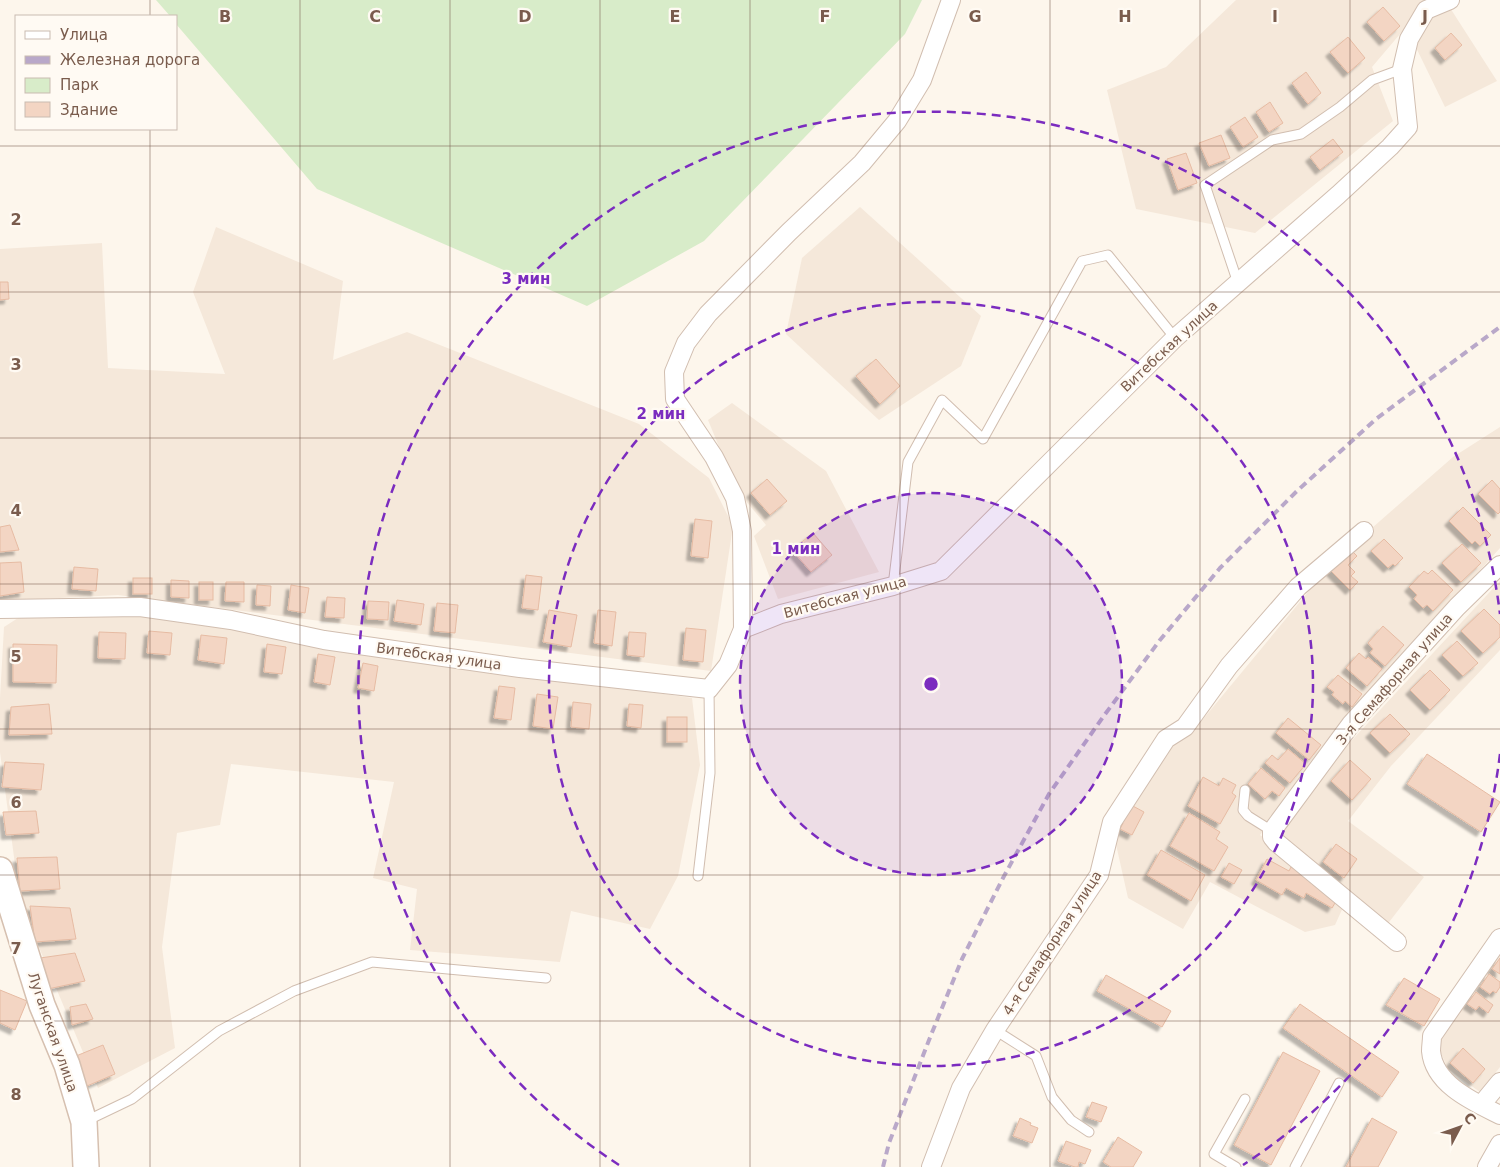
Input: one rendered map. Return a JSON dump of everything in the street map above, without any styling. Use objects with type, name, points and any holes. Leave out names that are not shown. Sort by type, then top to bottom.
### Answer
[{"type":"street","points":[[709,690],[728,665],[743,629],[742,531],[735,498],[714,457],[675,399],[674,372],[686,343],[708,314],[789,232],[862,163],[897,122],[922,80],[952,0]]},
{"type":"street","name":"Витебская улица","points":[[743,629],[781,614],[893,586],[941,571],[1175,338],[1371,165],[1408,127],[1402,69],[1409,40],[1426,10],[1450,0]]},
{"type":"street","name":"4-я Семафорная улица","points":[[931,1167],[961,1088],[995,1030],[1099,875],[1112,822],[1166,739],[1185,728],[1229,666],[1298,587],[1364,531]]},
{"type":"street","name":"3-я Семафорная улица","points":[[1272,831],[1351,724],[1457,607],[1500,565]]},
{"type":"street","name":"Витебская улица","points":[[0,609],[140,607],[231,620],[324,640],[520,668],[709,690]]},
{"type":"street","points":[[1272,831],[1272,837],[1276,842],[1397,942]]},
{"type":"street","name":"Луганская улица","points":[[0,870],[42,1005],[66,1065],[84,1122],[86,1167]]},
{"type":"street","points":[[1500,938],[1432,1036],[1431,1053],[1439,1072],[1449,1086],[1500,1114]]},
{"type":"street","points":[[1481,1105],[1500,1082]]},
{"type":"street","points":[[1487,1167],[1500,1144]]},
{"type":"lane","points":[[1238,283],[1205,184],[1272,140],[1301,134],[1340,108],[1372,80],[1402,69]]},
{"type":"lane","points":[[893,586],[908,462],[942,400],[982,439],[1082,261],[1108,255],[1175,338]]},
{"type":"lane","points":[[698,876],[710,773],[709,690]]},
{"type":"lane","points":[[1245,790],[1244,810],[1248,816],[1272,831]]},
{"type":"lane","points":[[84,1122],[132,1099],[219,1031],[294,991],[372,962],[546,978]]},
{"type":"lane","points":[[995,1030],[1036,1056],[1052,1097],[1071,1120],[1089,1132]]},
{"type":"lane","points":[[1295,1167],[1339,1083]]},
{"type":"lane","points":[[1236,1167],[1214,1154],[1245,1099]]},
{"type":"shaded area","points":[[1236,0],[1445,0],[1497,81],[1445,107],[1406,27],[1372,67],[1393,121],[1255,233],[1136,209],[1107,90],[1166,67]]},
{"type":"shaded area","points":[[860,207],[981,316],[961,366],[879,420],[786,334],[802,258]]},
{"type":"shaded area","points":[[216,227],[343,281],[333,360],[407,332],[639,424],[709,478],[733,526],[711,671],[118,595],[0,601],[0,249],[102,243],[108,368],[225,374],[193,292]]},
{"type":"shaded area","points":[[732,403],[826,471],[879,572],[778,599],[754,536],[766,525],[740,494],[708,420]]},
{"type":"shaded area","points":[[1500,427],[1500,548],[1343,722],[1260,835],[1345,903],[1335,925],[1305,932],[1210,882],[1183,929],[1128,898],[1113,831],[1169,745],[1199,724],[1332,563],[1453,457]]},
{"type":"shaded area","points":[[1500,581],[1500,650],[1391,766],[1348,821],[1424,877],[1386,926],[1280,836],[1341,752]]},
{"type":"shaded area","points":[[139,613],[433,661],[692,698],[700,765],[678,876],[650,929],[571,911],[560,962],[410,950],[417,889],[373,878],[394,782],[231,764],[220,825],[177,833],[162,947],[175,1048],[98,1088],[20,902],[0,752],[0,698],[4,627],[18,618]]},
{"type":"shaded area","points":[[1500,953],[1500,1067],[1480,1092],[1448,1069],[1437,1044]]},
{"type":"green space","points":[[156,0],[922,0],[905,34],[704,241],[587,306],[317,189],[178,26],[178,15],[169,15]]},
{"type":"building","points":[[1383,7],[1400,26],[1384,41],[1367,22]]},
{"type":"building","points":[[1451,33],[1462,45],[1445,60],[1435,48]]},
{"type":"building","points":[[1348,37],[1365,58],[1348,73],[1330,52]]},
{"type":"building","points":[[1306,72],[1321,93],[1308,104],[1292,83]]},
{"type":"building","points":[[1270,102],[1283,123],[1269,132],[1256,112]]},
{"type":"building","points":[[1245,117],[1258,137],[1243,147],[1230,127]]},
{"type":"building","points":[[1221,135],[1230,158],[1209,166],[1199,143]]},
{"type":"building","points":[[1333,139],[1343,152],[1320,170],[1310,157]]},
{"type":"building","points":[[1186,153],[1197,183],[1178,190],[1167,159]]},
{"type":"building","points":[[0,282],[8,282],[9,299],[0,300]]},
{"type":"building","points":[[876,359],[900,386],[880,404],[856,376]]},
{"type":"building","points":[[767,479],[787,501],[770,515],[751,493]]},
{"type":"building","points":[[1492,480],[1500,489],[1500,512],[1498,514],[1478,494]]},
{"type":"building","points":[[1463,507],[1491,535],[1480,546],[1475,541],[1472,544],[1449,521]]},
{"type":"building","points":[[695,519],[712,521],[708,558],[691,556]]},
{"type":"building","points":[[10,525],[19,550],[0,552],[0,527]]},
{"type":"building","points":[[813,533],[832,555],[811,572],[792,550]]},
{"type":"building","points":[[1384,539],[1403,558],[1395,566],[1393,564],[1388,568],[1371,551]]},
{"type":"building","points":[[1462,544],[1481,563],[1461,582],[1442,563]]},
{"type":"building","points":[[1351,550],[1357,556],[1348,565],[1355,572],[1351,576],[1358,582],[1350,590],[1330,570]]},
{"type":"building","points":[[21,562],[24,592],[0,596],[0,563]]},
{"type":"building","points":[[74,567],[98,569],[96,591],[72,589]]},
{"type":"building","points":[[1432,570],[1453,590],[1433,611],[1427,605],[1423,608],[1414,599],[1417,595],[1409,587],[1424,571],[1428,574]]},
{"type":"building","points":[[526,575],[542,577],[538,610],[522,608]]},
{"type":"building","points":[[133,578],[152,578],[152,594],[133,594]]},
{"type":"building","points":[[171,580],[189,581],[189,598],[171,597]]},
{"type":"building","points":[[199,582],[213,582],[213,600],[199,600]]},
{"type":"building","points":[[226,582],[244,582],[244,602],[225,601]]},
{"type":"building","points":[[257,585],[271,586],[270,606],[256,605]]},
{"type":"building","points":[[291,585],[309,588],[305,613],[288,610]]},
{"type":"building","points":[[327,597],[345,598],[344,618],[325,617]]},
{"type":"building","points":[[397,600],[424,604],[421,625],[394,621]]},
{"type":"building","points":[[368,601],[389,602],[388,620],[367,619]]},
{"type":"building","points":[[437,603],[458,605],[455,633],[434,631]]},
{"type":"building","points":[[1484,609],[1500,625],[1500,637],[1483,653],[1461,631]]},
{"type":"building","points":[[549,610],[577,615],[571,647],[543,642]]},
{"type":"building","points":[[598,610],[616,612],[612,646],[594,643]]},
{"type":"building","points":[[1383,626],[1404,645],[1385,666],[1370,653],[1373,649],[1368,643]]},
{"type":"building","points":[[686,628],[706,630],[703,662],[683,660]]},
{"type":"building","points":[[149,631],[172,633],[170,655],[147,653]]},
{"type":"building","points":[[99,632],[126,633],[125,659],[98,658]]},
{"type":"building","points":[[629,632],[646,633],[644,657],[627,655]]},
{"type":"building","points":[[201,635],[227,638],[224,664],[198,660]]},
{"type":"building","points":[[1457,641],[1478,663],[1463,676],[1442,655]]},
{"type":"building","points":[[13,644],[57,645],[56,683],[13,682]]},
{"type":"building","points":[[267,644],[286,647],[282,674],[264,672]]},
{"type":"building","points":[[1359,653],[1366,659],[1368,657],[1382,669],[1367,686],[1346,668]]},
{"type":"building","points":[[318,654],[335,657],[330,685],[314,682]]},
{"type":"building","points":[[363,663],[378,666],[374,691],[358,688]]},
{"type":"building","points":[[1430,670],[1450,690],[1430,710],[1410,690]]},
{"type":"building","points":[[1338,675],[1362,694],[1352,707],[1345,701],[1343,704],[1332,695],[1334,692],[1327,687]]},
{"type":"building","points":[[499,686],[515,688],[511,720],[494,718]]},
{"type":"building","points":[[537,694],[558,697],[553,729],[533,726]]},
{"type":"building","points":[[573,702],[591,704],[589,729],[571,727]]},
{"type":"building","points":[[49,704],[52,734],[9,735],[11,707]]},
{"type":"building","points":[[629,704],[643,705],[641,728],[627,726]]},
{"type":"building","points":[[1390,714],[1410,734],[1390,753],[1370,733]]},
{"type":"building","points":[[667,717],[687,717],[687,742],[667,742]]},
{"type":"building","points":[[1288,718],[1321,745],[1309,760],[1276,733]]},
{"type":"building","points":[[1288,749],[1306,764],[1290,783],[1265,763],[1272,755],[1278,760]]},
{"type":"building","points":[[1427,754],[1500,802],[1481,832],[1407,784]]},
{"type":"building","points":[[1350,760],[1371,779],[1352,800],[1331,781]]},
{"type":"building","points":[[5,762],[44,764],[41,790],[2,787]]},
{"type":"building","points":[[1261,768],[1285,788],[1279,796],[1272,791],[1265,799],[1248,784]]},
{"type":"building","points":[[1203,777],[1219,786],[1223,778],[1236,785],[1232,793],[1236,796],[1220,824],[1188,806]]},
{"type":"building","points":[[1131,805],[1144,812],[1132,835],[1120,829]]},
{"type":"building","points":[[36,811],[39,833],[6,835],[3,812]]},
{"type":"building","points":[[1189,813],[1220,832],[1216,839],[1228,847],[1214,871],[1170,846]]},
{"type":"building","points":[[1336,844],[1357,859],[1344,878],[1323,862]]},
{"type":"building","points":[[1161,850],[1205,875],[1191,901],[1147,875]]},
{"type":"building","points":[[57,857],[60,889],[20,891],[17,858]]},
{"type":"building","points":[[1267,859],[1289,871],[1291,867],[1314,880],[1312,884],[1338,898],[1332,908],[1306,893],[1304,898],[1286,888],[1282,895],[1256,880]]},
{"type":"building","points":[[1229,863],[1242,870],[1234,884],[1221,877]]},
{"type":"building","points":[[30,906],[70,908],[76,939],[35,942]]},
{"type":"building","points":[[75,953],[85,981],[48,989],[40,958]]},
{"type":"building","points":[[1500,958],[1500,974],[1492,969]]},
{"type":"building","points":[[1489,974],[1500,982],[1500,987],[1496,993],[1493,991],[1490,994],[1480,987]]},
{"type":"building","points":[[1106,975],[1171,1011],[1162,1027],[1097,991]]},
{"type":"building","points":[[1404,978],[1440,999],[1424,1026],[1386,1005]]},
{"type":"building","points":[[0,990],[27,1001],[15,1030],[0,1023]]},
{"type":"building","points":[[1476,992],[1493,1005],[1488,1013],[1479,1006],[1476,1010],[1467,1004]]},
{"type":"building","points":[[86,1004],[93,1019],[72,1025],[70,1007]]},
{"type":"building","points":[[1300,1004],[1399,1072],[1382,1097],[1283,1028]]},
{"type":"building","points":[[103,1045],[115,1074],[87,1086],[76,1056]]},
{"type":"building","points":[[1463,1048],[1485,1069],[1473,1083],[1450,1063]]},
{"type":"building","points":[[1283,1052],[1320,1071],[1271,1165],[1234,1145]]},
{"type":"building","points":[[1092,1102],[1107,1107],[1101,1122],[1086,1117]]},
{"type":"building","points":[[1020,1118],[1038,1128],[1032,1143],[1013,1136]]},
{"type":"building","points":[[1372,1118],[1397,1132],[1378,1167],[1346,1167]]},
{"type":"building","points":[[1118,1137],[1142,1152],[1133,1167],[1111,1167],[1103,1162]]},
{"type":"building","points":[[1066,1141],[1091,1150],[1085,1164],[1079,1162],[1078,1167],[1075,1167],[1058,1161]]},
{"type":"railway","points":[[883,1167],[889,1143],[962,959],[1003,878],[1049,794],[1103,717],[1160,640],[1220,568],[1297,491],[1376,419],[1500,327]]}]
